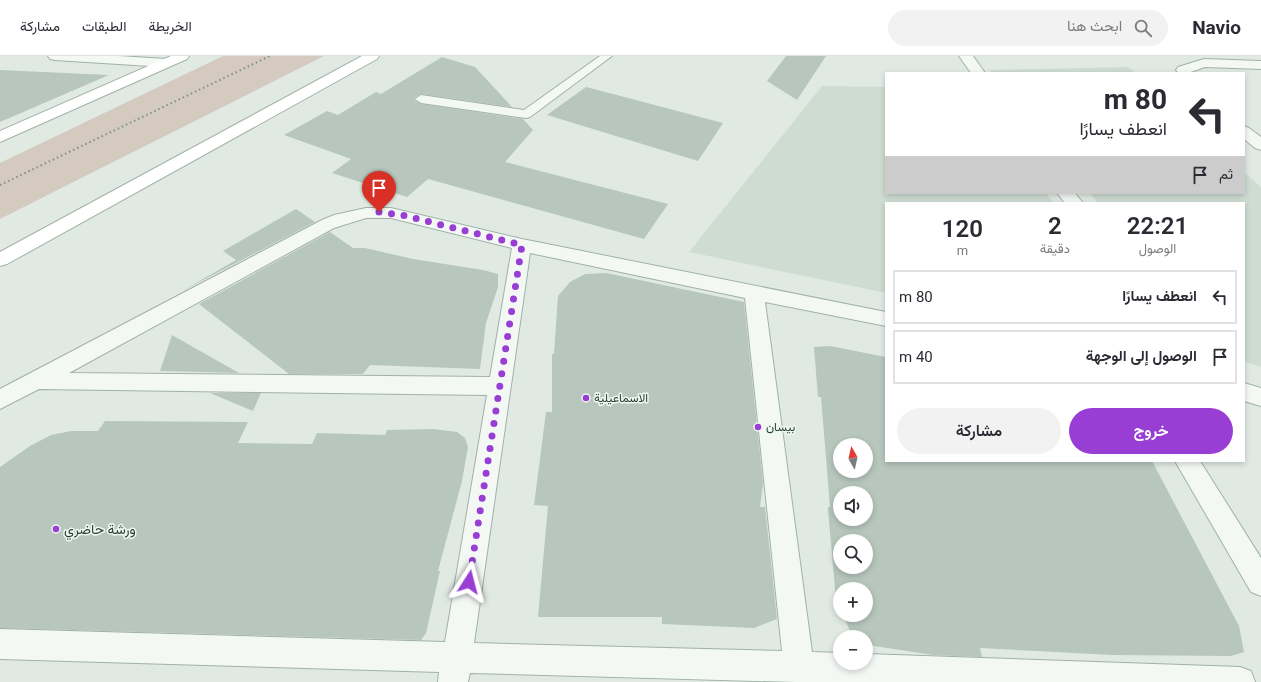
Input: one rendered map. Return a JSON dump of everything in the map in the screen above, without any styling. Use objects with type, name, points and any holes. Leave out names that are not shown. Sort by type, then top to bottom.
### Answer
[{"type":"main road","points":[[0,137],[182,56]]},
{"type":"main road","points":[[8,256],[372,56]]},
{"type":"street","points":[[55,56],[166,63]]},
{"type":"street","points":[[966,56],[977,72]]},
{"type":"street","points":[[1184,72],[1183,70],[1204,63],[1261,65]]},
{"type":"street","points":[[1245,132],[1261,145]]},
{"type":"street","points":[[1067,194],[1073,202]]},
{"type":"street","points":[[0,400],[39,381],[340,219],[366,213],[391,213],[522,245],[754,294],[885,319]]},
{"type":"street","points":[[455,670],[522,245]]},
{"type":"street","points":[[0,267],[8,256]]},
{"type":"street","points":[[754,294],[798,667]]},
{"type":"street","points":[[39,381],[500,386]]},
{"type":"street","points":[[1245,392],[1261,397]]},
{"type":"street","points":[[1188,462],[1261,583]]},
{"type":"street","points":[[0,644],[455,670],[798,667],[1240,682]]},
{"type":"lane","points":[[421,99],[526,114],[607,56]]},
{"type":"shaded area","points":[[223,56],[324,56],[0,219],[0,163]]},
{"type":"shaded area","points":[[1129,67],[1134,72],[991,72],[990,70]]},
{"type":"shaded area","points":[[822,86],[885,87],[885,194],[1047,194],[1053,202],[885,202],[885,293],[689,252]]},
{"type":"shaded area","points":[[1245,173],[1261,187],[1261,367],[1245,361],[1245,202],[1097,202],[1091,194],[1245,194]]},
{"type":"building","points":[[786,56],[826,56],[797,100],[767,81]]},
{"type":"building","points":[[442,57],[475,67],[512,107],[421,94],[414,98],[414,100],[421,104],[523,119],[533,130],[505,162],[668,204],[644,239],[428,179],[407,197],[332,173],[351,159],[284,135],[327,111],[338,115],[376,92],[381,94]]},
{"type":"building","points":[[0,70],[109,75],[0,122]]},
{"type":"building","points":[[586,87],[723,123],[698,161],[547,115]]},
{"type":"building","points":[[296,209],[315,222],[182,291],[236,260],[223,251]]},
{"type":"building","points":[[330,232],[353,248],[365,248],[413,259],[483,270],[498,274],[498,287],[486,323],[480,369],[370,365],[363,374],[289,374],[199,304]]},
{"type":"building","points":[[606,273],[744,302],[763,483],[760,507],[765,507],[777,619],[754,628],[662,624],[662,617],[538,617],[548,506],[534,505],[546,412],[552,412],[552,354],[554,354],[558,296],[570,282],[585,274]]},
{"type":"building","points":[[172,335],[239,373],[160,371]]},
{"type":"building","points":[[830,346],[885,357],[885,462],[1153,462],[1239,626],[1244,652],[1231,656],[1112,655],[980,648],[982,657],[933,655],[874,646],[873,630],[850,630],[846,622],[873,622],[873,582],[834,582],[834,574],[873,574],[873,534],[833,534],[833,566],[821,397],[818,397],[814,347]]},
{"type":"building","points":[[210,393],[261,393],[253,411]]},
{"type":"building","points":[[105,421],[248,422],[238,443],[312,444],[317,433],[385,435],[387,430],[433,429],[457,432],[465,438],[468,447],[462,481],[438,571],[440,571],[426,633],[421,640],[0,628],[0,467],[30,446],[51,435],[71,431],[98,431]]},
{"type":"railway","points":[[0,185],[270,56]]},
{"type":"place","name":"الاسماعيلية","points":[[586,398]]},
{"type":"place","name":"بيسان","points":[[758,427]]},
{"type":"place","name":"ورشة حاضري","points":[[56,529]]},
{"type":"route","points":[[379,212],[402,215],[522,245],[469,582]]}]
